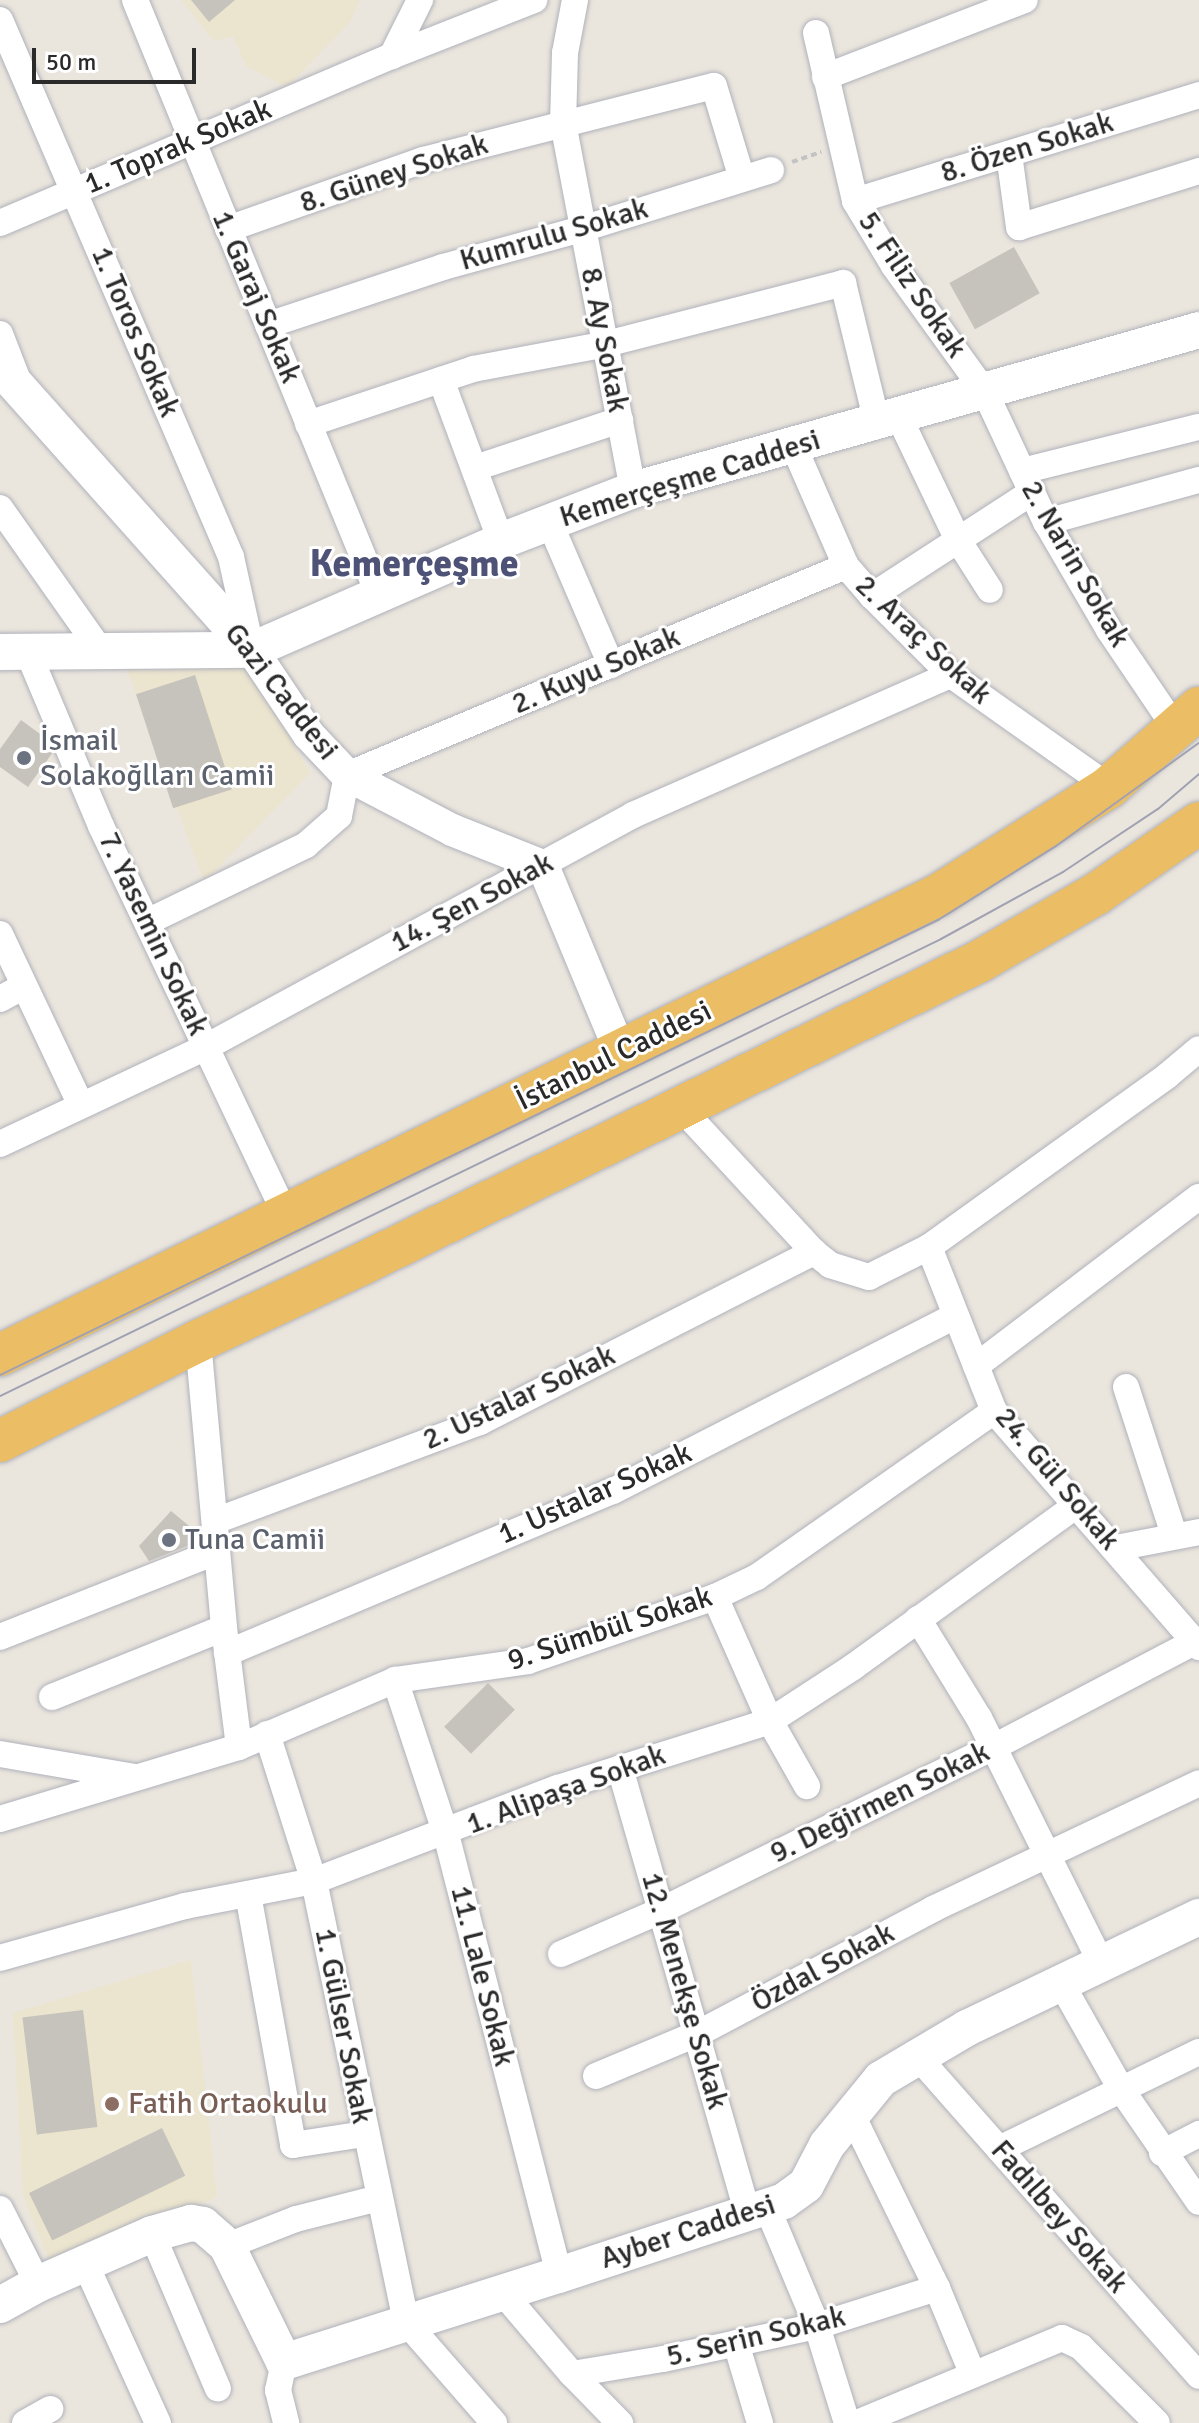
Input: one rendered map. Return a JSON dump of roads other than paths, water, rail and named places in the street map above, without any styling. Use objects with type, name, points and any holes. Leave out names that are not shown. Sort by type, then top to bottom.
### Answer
[{"type":"highway","name":"İstanbul Caddesi","points":[[0,1355],[940,894],[1109,787],[1188,719]]},
{"type":"highway","points":[[0,1441],[198,1341],[980,961],[1194,836]]},
{"type":"main road","name":"Kemerçeşme Caddesi","points":[[13,651],[252,650],[501,541],[633,490],[794,447],[1199,330]]},
{"type":"main road","name":"Gazi Caddesi","points":[[10,377],[252,650]]},
{"type":"main road","name":"Ayber Caddesi","points":[[284,2362],[784,2201],[806,2185],[827,2145],[881,2079],[1061,1983],[1199,1917]]},
{"type":"main road","points":[[0,2305],[38,2284],[152,2234],[191,2223],[215,2233],[227,2246],[284,2362]]},
{"type":"street","name":"1. Garaj Sokak","points":[[135,0],[378,593]]},
{"type":"street","points":[[392,56],[420,0]]},
{"type":"street","name":"1. Toprak Sokak","points":[[0,223],[192,144],[392,56],[534,0]]},
{"type":"street","name":"8. Ay Sokak","points":[[575,0],[565,53],[563,123],[633,490]]},
{"type":"street","points":[[825,77],[1025,0]]},
{"type":"street","name":"1. Toros Sokak","points":[[0,20],[231,557],[252,650]]},
{"type":"street","name":"5. Filiz Sokak","points":[[816,33],[855,201],[894,266],[985,392]]},
{"type":"street","name":"8. Güney Sokak","points":[[228,229],[423,160],[714,86],[742,179]]},
{"type":"street","name":"8. Özen Sokak","points":[[855,201],[1199,95]]},
{"type":"street","points":[[1009,154],[1019,227],[1199,171]]},
{"type":"street","name":"Kumrulu Sokak","points":[[268,325],[443,267],[582,229],[771,170]]},
{"type":"street","points":[[308,424],[473,369],[606,344],[843,283],[888,420],[990,590]]},
{"type":"street","points":[[0,334],[10,377]]},
{"type":"street","points":[[441,380],[501,541]]},
{"type":"street","name":"2. Narin Sokak","points":[[985,392],[1046,522],[1109,630],[1188,719]]},
{"type":"street","points":[[475,468],[620,420]]},
{"type":"street","points":[[872,596],[958,540],[1027,482],[1199,427]]},
{"type":"street","name":"2. Araç Sokak","points":[[794,447],[846,566],[872,596],[951,675],[1109,787]]},
{"type":"street","points":[[1046,522],[1199,480]]},
{"type":"street","points":[[0,508],[100,650]]},
{"type":"street","points":[[549,521],[611,665]]},
{"type":"street","name":"2. Kuyu Sokak","points":[[347,775],[846,566]]},
{"type":"street","name":"Gazi Caddesi","points":[[252,650],[309,735],[347,775],[452,830],[543,866]]},
{"type":"street","name":"7. Yasemin Sokak","points":[[13,651],[147,922],[286,1216]]},
{"type":"street","name":"14. Şen Sokak","points":[[0,1144],[206,1047],[633,815],[951,675]]},
{"type":"street","points":[[147,922],[306,845],[339,816],[347,775]]},
{"type":"street","points":[[543,866],[621,1053]]},
{"type":"street","points":[[0,934],[12,993],[81,1105]]},
{"type":"street","points":[[681,1108],[814,1252],[830,1265],[869,1277],[929,1247],[1168,1075],[1199,1049]]},
{"type":"street","points":[[976,1366],[1199,1197]]},
{"type":"street","name":"24. Gül Sokak","points":[[929,1247],[994,1411],[1116,1548],[1196,1644]]},
{"type":"street","name":"2. Ustalar Sokak","points":[[215,1521],[480,1422],[814,1252]]},
{"type":"street","name":"1. Ustalar Sokak","points":[[52,1697],[226,1641],[613,1491],[955,1316]]},
{"type":"street","points":[[198,1341],[216,1552],[239,1747]]},
{"type":"street","points":[[1116,1548],[1187,1534],[1126,1387]]},
{"type":"street","name":"9. Sümbül Sokak","points":[[0,1819],[239,1747],[395,1680],[528,1661],[715,1597],[757,1577],[994,1411]]},
{"type":"street","name":"1. Alipaşa Sokak","points":[[0,1958],[185,1906],[314,1881],[446,1834],[558,1788],[770,1721],[853,1667],[1077,1505]]},
{"type":"street","points":[[0,1637],[216,1552]]},
{"type":"street","points":[[715,1597],[770,1721],[807,1786]]},
{"type":"street","points":[[918,1619],[994,1747],[1101,1963]]},
{"type":"street","name":"9. Değirmen Sokak","points":[[561,1954],[660,1911],[1196,1644]]},
{"type":"street","name":"11. Lale Sokak","points":[[395,1680],[446,1834],[559,2275]]},
{"type":"street","name":"1. Gülser Sokak","points":[[267,1734],[314,1881],[364,2134],[406,2322]]},
{"type":"street","points":[[0,1754],[143,1778]]},
{"type":"street","name":"12. Menekşe Sokak","points":[[620,1768],[660,1911],[757,2210],[817,2326],[847,2423]]},
{"type":"street","name":"Özdal Sokak","points":[[596,2076],[699,2033],[933,1909],[1199,1783]]},
{"type":"street","points":[[248,1894],[293,2145],[364,2134]]},
{"type":"street","points":[[1061,1983],[1121,2089],[1162,2153],[1199,2202]]},
{"type":"street","points":[[999,2149],[1199,2052]]},
{"type":"street","name":"Fadılbey Sokak","points":[[918,2057],[1199,2376]]},
{"type":"street","points":[[851,2113],[937,2288],[973,2375]]},
{"type":"street","points":[[1162,2153],[1199,2134]]},
{"type":"street","points":[[227,2246],[296,2219],[379,2198]]},
{"type":"street","points":[[0,2209],[38,2284]]},
{"type":"street","points":[[152,2234],[218,2389]]},
{"type":"street","points":[[85,2263],[158,2423]]},
{"type":"street","name":"5. Serin Sokak","points":[[572,2374],[817,2326],[937,2288]]},
{"type":"street","points":[[503,2293],[572,2374],[620,2423]]},
{"type":"street","points":[[406,2322],[494,2423]]},
{"type":"street","points":[[857,2423],[919,2411],[973,2375],[1062,2338],[1081,2347],[1157,2423]]},
{"type":"street","points":[[736,2343],[760,2423]]},
{"type":"street","points":[[284,2362],[278,2390],[286,2423]]},
{"type":"street","points":[[25,2423],[50,2409]]},
{"type":"tram line","points":[[0,1375],[938,920],[1056,846],[1199,743]]},
{"type":"tram line","points":[[0,1396],[941,939],[1063,872],[1158,809],[1199,774]]},
{"type":"place","name":"İsmail Solakoğlları Camii","points":[[24,758]]},
{"type":"place","name":"Tuna Camii","points":[[169,1540]]},
{"type":"place","name":"Fatih Ortaokulu","points":[[112,2104]]},
{"type":"district","name":"Kemerçeşme","points":[[414,564]]}]
